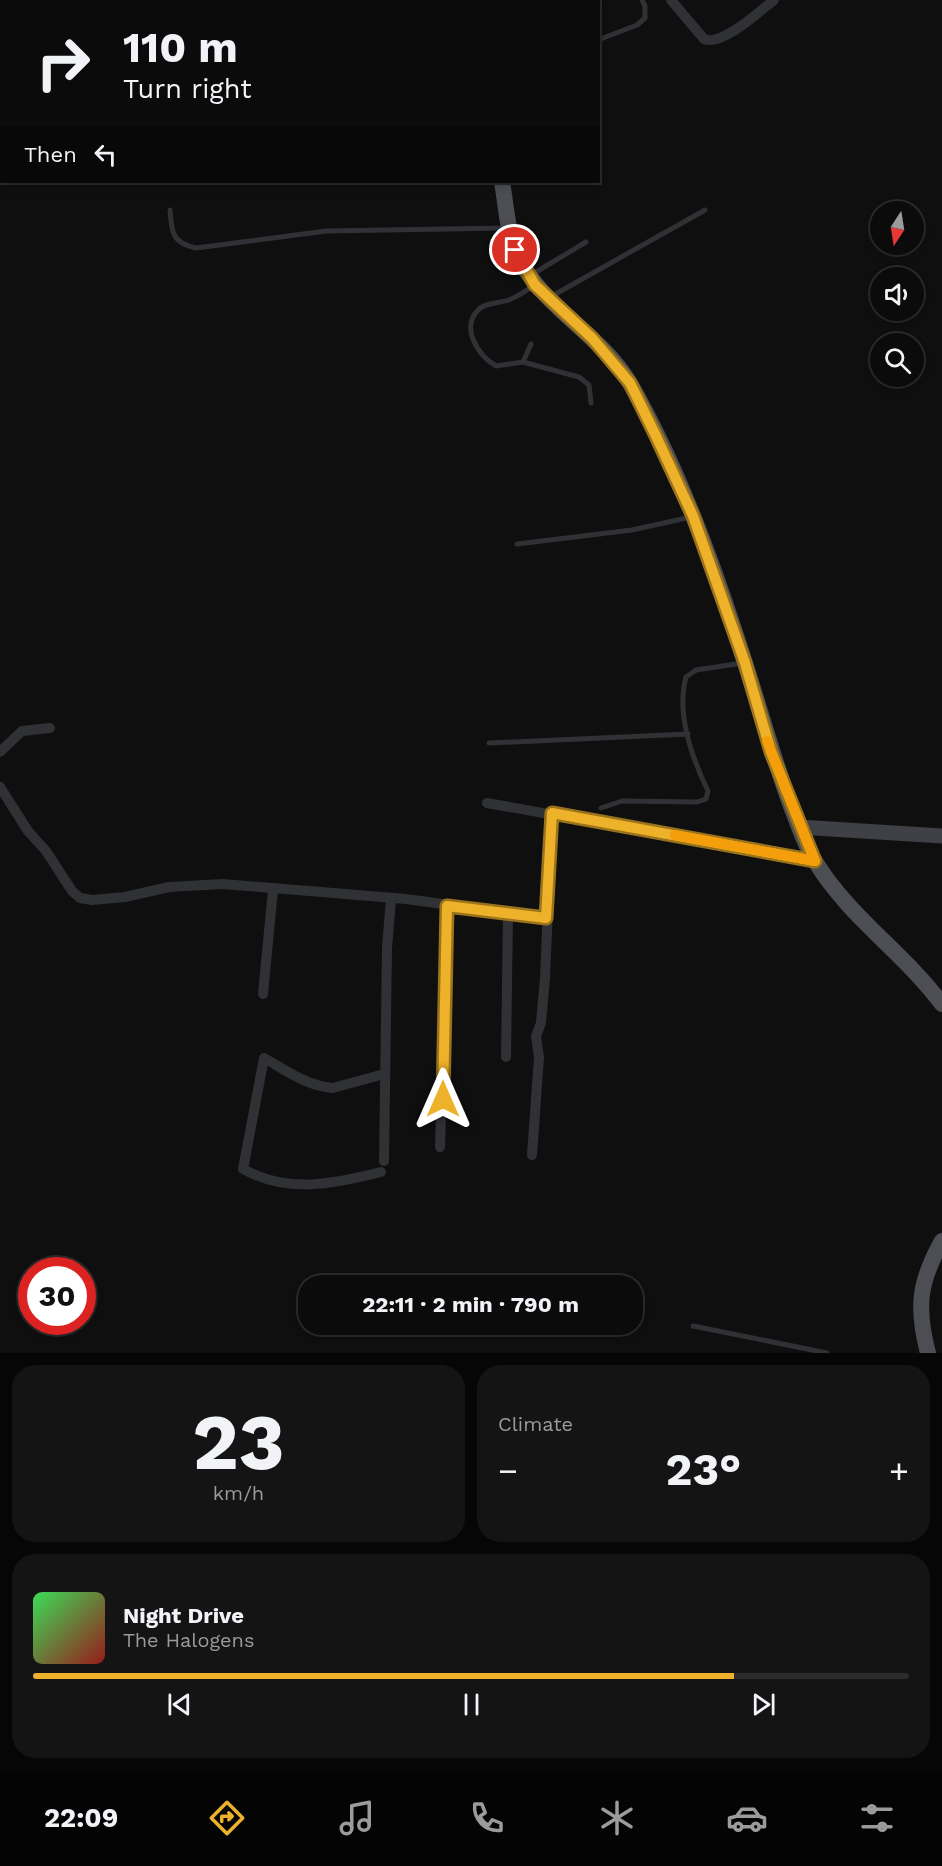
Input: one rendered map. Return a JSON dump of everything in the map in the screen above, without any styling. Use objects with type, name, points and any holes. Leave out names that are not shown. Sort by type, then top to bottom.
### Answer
[{"type":"main road","points":[[502,183],[515,250],[532,280],[548,299],[592,338],[630,383],[693,516],[745,663],[771,752],[799,827],[815,861],[841,895],[921,976],[942,1004]]},
{"type":"main road","points":[[928,1353],[921,1289],[927,1269],[942,1241]]},
{"type":"street","points":[[671,0],[704,39],[710,42],[717,41],[743,24],[774,0]]},
{"type":"street","points":[[0,752],[22,731],[50,728]]},
{"type":"street","points":[[0,787],[28,831],[46,850],[72,891],[80,898],[92,900],[125,897],[169,887],[207,884],[391,899],[546,918]]},
{"type":"street","points":[[487,803],[815,861]]},
{"type":"street","points":[[532,1155],[539,1057],[536,1036],[541,1023],[544,996],[552,813]]},
{"type":"street","points":[[799,827],[942,836]]},
{"type":"street","points":[[263,994],[273,890]]},
{"type":"street","points":[[384,1074],[333,1089],[306,1083],[264,1058],[260,1091],[243,1169],[271,1180],[312,1186],[382,1167],[387,948],[391,899]]},
{"type":"street","points":[[440,1147],[447,906]]},
{"type":"street","points":[[506,1057],[508,913]]},
{"type":"lane","points":[[600,39],[637,25],[645,18],[645,6],[642,0]]},
{"type":"lane","points":[[170,210],[175,238],[182,245],[196,248],[326,231],[510,228]]},
{"type":"lane","points":[[548,299],[705,210]]},
{"type":"lane","points":[[586,242],[532,280],[516,297],[478,309],[472,323],[472,339],[489,362],[496,366],[523,362],[579,376],[589,385],[591,403]]},
{"type":"lane","points":[[523,362],[531,344]]},
{"type":"lane","points":[[517,544],[632,530],[693,516]]},
{"type":"lane","points":[[601,808],[622,801],[697,802],[706,799],[708,791],[688,734],[681,704],[686,677],[696,670],[745,663]]},
{"type":"lane","points":[[489,743],[688,734]]},
{"type":"lane","points":[[693,1326],[827,1353]]},
{"type":"slow traffic","points":[[675,835],[815,861],[799,827],[767,741]]},
{"type":"route","points":[[443,1099],[447,906],[546,918],[552,813],[815,861],[799,827],[771,752],[745,663],[693,516],[630,383],[592,338],[535,285],[515,250]]}]
